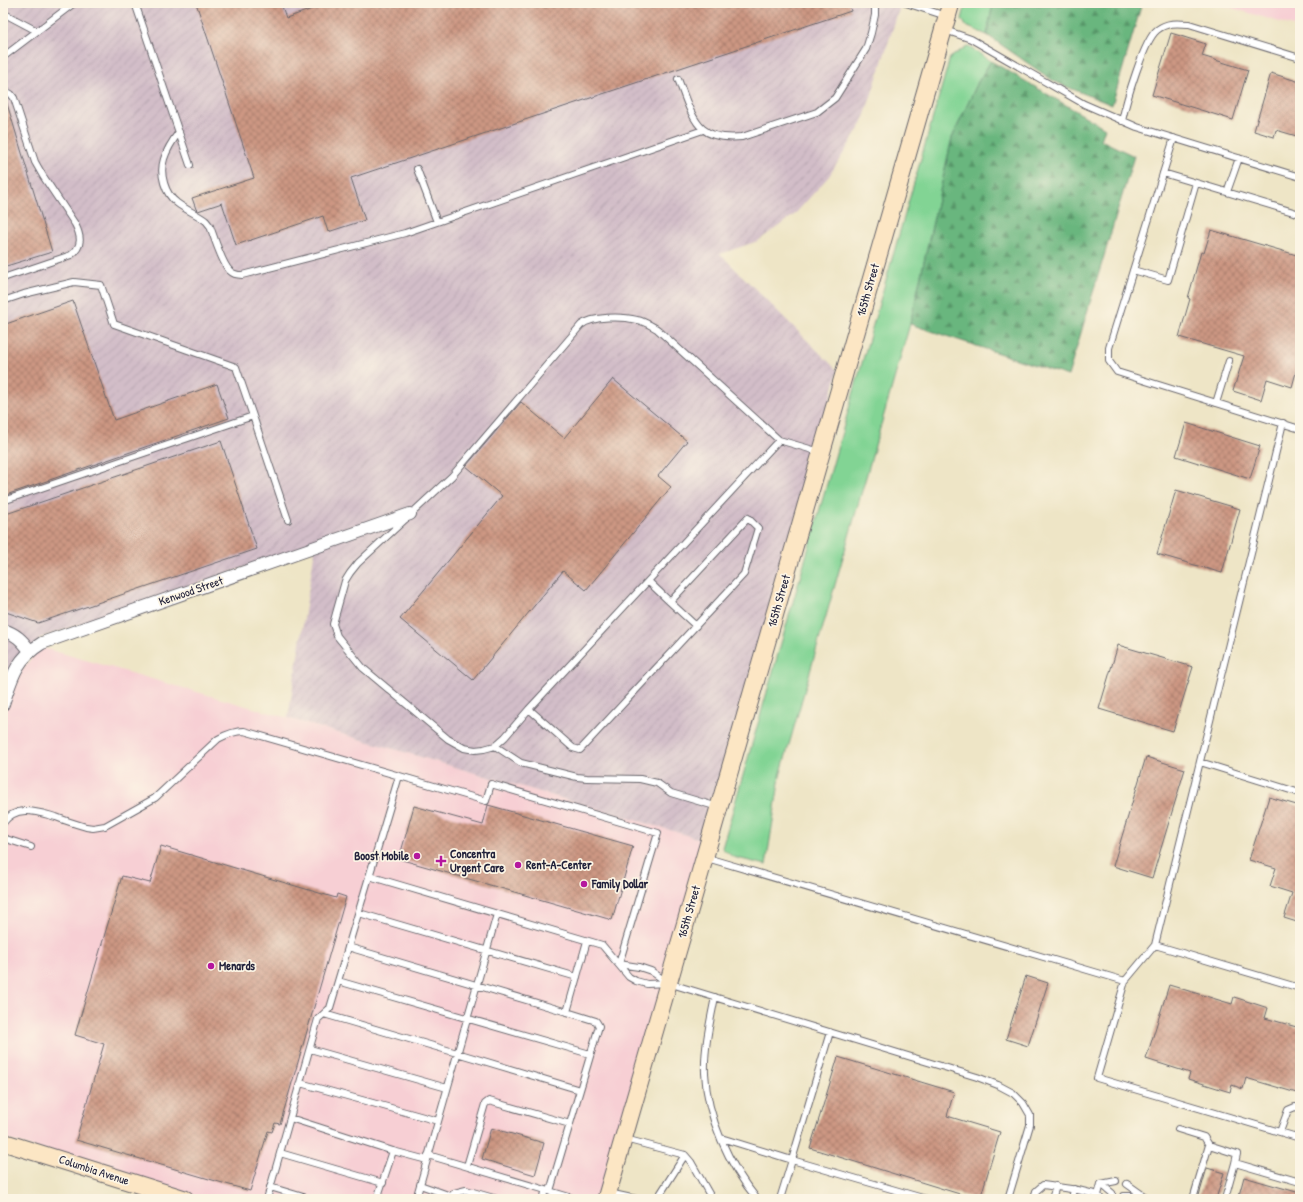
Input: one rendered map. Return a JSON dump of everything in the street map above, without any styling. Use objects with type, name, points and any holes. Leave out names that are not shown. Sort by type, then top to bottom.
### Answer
[{"type":"main road","name":"165th Street","points":[[606,1196],[948,16]]},
{"type":"main road","name":"Columbia Avenue","points":[[3,1142],[185,1199]]},
{"type":"street","name":"Kenwood Street","points":[[3,704],[18,665],[30,651],[42,643],[410,514]]},
{"type":"street","points":[[3,630],[20,638],[30,651]]},
{"type":"lane","points":[[3,57],[74,3]]},
{"type":"lane","points":[[135,3],[190,165]]},
{"type":"lane","points":[[678,79],[693,116],[703,130],[720,137],[742,137],[817,112],[835,98],[866,49],[874,21],[875,3]]},
{"type":"lane","points":[[906,3],[948,16],[971,39],[1084,104],[1122,121],[1137,127],[1300,176]]},
{"type":"lane","points":[[3,13],[37,31]]},
{"type":"lane","points":[[1122,121],[1126,102],[1148,41],[1156,31],[1166,25],[1176,22],[1189,24],[1300,58]]},
{"type":"lane","points":[[3,90],[11,94],[14,98],[35,162],[42,176],[75,224],[80,238],[80,244],[77,251],[71,256],[3,278]]},
{"type":"lane","points":[[179,132],[167,149],[163,160],[162,173],[164,185],[173,200],[206,221],[210,226],[226,267],[231,272],[237,275],[242,275],[405,233],[703,130]]},
{"type":"lane","points":[[1174,138],[1109,348],[1109,361],[1117,372],[1300,429]]},
{"type":"lane","points":[[1228,192],[1239,158]]},
{"type":"lane","points":[[417,169],[437,222]]},
{"type":"lane","points":[[1163,173],[1300,214]]},
{"type":"lane","points":[[1133,270],[1168,280],[1196,183]]},
{"type":"lane","points":[[3,301],[24,294],[74,282],[101,285],[114,324],[236,367],[288,520]]},
{"type":"lane","points":[[779,440],[529,709],[505,737],[495,746],[475,750],[464,748],[448,739],[363,668],[337,636],[334,630],[334,616],[345,581],[358,563],[452,476],[586,321],[594,319],[626,318],[646,322],[657,329],[779,440],[821,453]]},
{"type":"lane","points":[[1216,402],[1229,362]]},
{"type":"lane","points":[[3,501],[252,416]]},
{"type":"lane","points":[[1283,424],[1155,944],[1125,981],[1097,1078],[1300,1138]]},
{"type":"lane","points":[[529,709],[573,748],[580,750],[744,574],[758,528],[748,518],[670,602]]},
{"type":"lane","points":[[648,581],[696,626]]},
{"type":"lane","points":[[3,823],[11,815],[18,812],[32,810],[86,827],[92,828],[105,826],[156,798],[218,739],[237,731],[244,731],[486,801],[491,784],[658,833],[619,964]]},
{"type":"lane","points":[[495,746],[521,762],[577,777],[648,780],[657,783],[671,793],[719,807]]},
{"type":"lane","points":[[1200,762],[1300,793]]},
{"type":"lane","points":[[267,1199],[318,1019],[330,1008],[399,776]]},
{"type":"lane","points":[[3,838],[31,847]]},
{"type":"lane","points":[[705,857],[1125,981]]},
{"type":"lane","points":[[369,876],[602,945],[629,977],[647,984],[668,983]]},
{"type":"lane","points":[[358,913],[577,978]]},
{"type":"lane","points":[[416,1199],[496,914]]},
{"type":"lane","points":[[567,1012],[588,941]]},
{"type":"lane","points":[[1155,944],[1300,988]]},
{"type":"lane","points":[[348,947],[477,984],[596,1021],[599,1026],[570,1124],[548,1190],[543,1199]]},
{"type":"lane","points":[[619,964],[639,967],[651,971],[668,983],[715,998],[977,1076],[998,1084],[1013,1093],[1023,1102],[1030,1114],[1030,1125],[1008,1199]]},
{"type":"lane","points":[[338,981],[590,1054]]},
{"type":"lane","points":[[715,998],[707,1042],[705,1073],[707,1090],[711,1109],[721,1138],[733,1164],[757,1199]]},
{"type":"lane","points":[[324,1014],[580,1090]]},
{"type":"lane","points":[[780,1199],[830,1032]]},
{"type":"lane","points":[[310,1049],[447,1088]]},
{"type":"lane","points":[[300,1083],[438,1122]]},
{"type":"lane","points":[[466,1166],[485,1104],[489,1101],[570,1124]]},
{"type":"lane","points":[[1280,1132],[1288,1110],[1295,1106],[1300,1108]]},
{"type":"lane","points":[[290,1118],[393,1151],[466,1166],[576,1199]]},
{"type":"lane","points":[[1178,1129],[1204,1137],[1208,1145],[1192,1199]]},
{"type":"lane","points":[[721,1138],[926,1199]]},
{"type":"lane","points":[[623,1139],[685,1156],[691,1162],[712,1199]]},
{"type":"lane","points":[[1208,1145],[1237,1154],[1225,1199]]},
{"type":"lane","points":[[377,1199],[393,1151]]},
{"type":"lane","points":[[280,1153],[382,1182]]},
{"type":"lane","points":[[657,1199],[685,1156]]},
{"type":"lane","points":[[1235,1163],[1300,1182]]},
{"type":"lane","points":[[1101,1184],[1116,1181]]},
{"type":"lane","points":[[1101,1184],[1112,1192]]},
{"type":"lane","points":[[1034,1199],[1036,1191],[1043,1185],[1074,1189],[1099,1197],[1101,1184]]},
{"type":"lane","points":[[1127,1184],[1144,1198]]},
{"type":"lane","points":[[420,1185],[451,1198],[454,1193],[466,1190],[497,1199]]},
{"type":"lane","points":[[1052,1199],[1056,1186]]},
{"type":"lane","points":[[270,1187],[310,1199]]},
{"type":"lane","points":[[1072,1199],[1074,1189]]},
{"type":"lane","points":[[606,1196],[636,1199]]},
{"type":"lane","points":[[1124,1196],[1144,1198]]},
{"type":"shaded area","points":[[3,3],[901,3],[862,124],[829,176],[794,215],[758,241],[720,254],[838,371],[707,841],[288,718],[316,543],[40,638],[3,698]]},
{"type":"shaded area","points":[[1215,3],[1300,3],[1300,28]]},
{"type":"shaded area","points":[[40,647],[707,841],[602,1199],[196,1199],[3,1138],[3,714],[13,682]]},
{"type":"green space","points":[[966,3],[993,3],[987,35],[966,26],[962,19]]},
{"type":"green space","points":[[993,3],[1142,3],[1112,105],[1055,82],[987,35]]},
{"type":"green space","points":[[967,46],[991,61],[978,82],[952,138],[910,324],[780,776],[766,865],[733,857],[722,848],[950,58]]},
{"type":"green space","points":[[991,61],[1105,128],[1101,140],[1134,156],[1068,376],[910,324],[952,138],[978,82]]},
{"type":"building","points":[[196,3],[281,3],[286,18],[330,3],[849,3],[851,11],[351,178],[365,220],[328,232],[323,216],[236,245],[222,203],[198,211],[192,198],[254,178]]},
{"type":"building","points":[[1171,33],[1206,44],[1202,56],[1248,70],[1233,120],[1152,95]]},
{"type":"building","points":[[1271,73],[1300,82],[1300,137],[1276,130],[1274,137],[1254,131]]},
{"type":"building","points":[[5,97],[52,252],[3,267],[3,98]]},
{"type":"building","points":[[1211,230],[1300,256],[1300,366],[1298,365],[1292,387],[1267,379],[1261,400],[1233,391],[1244,356],[1179,337],[1201,252],[1204,253]]},
{"type":"building","points":[[73,301],[114,420],[217,384],[229,418],[3,496],[3,325]]},
{"type":"building","points":[[613,379],[687,441],[658,476],[671,487],[586,590],[563,571],[473,680],[400,619],[502,496],[466,466],[521,402],[564,438]]},
{"type":"building","points":[[1186,423],[1260,446],[1250,479],[1176,456]]},
{"type":"building","points":[[221,441],[257,549],[38,623],[3,611],[3,515]]},
{"type":"building","points":[[1176,490],[1240,509],[1222,573],[1157,554]]},
{"type":"building","points":[[1118,645],[1193,667],[1173,731],[1099,709]]},
{"type":"building","points":[[1146,757],[1185,769],[1152,878],[1113,866]]},
{"type":"building","points":[[1269,797],[1300,806],[1300,923],[1284,918],[1292,893],[1270,886],[1276,868],[1249,860]]},
{"type":"building","points":[[488,805],[633,846],[612,920],[399,859],[414,806],[483,825]]},
{"type":"building","name":"Menards","points":[[161,846],[336,898],[337,894],[346,897],[280,1124],[275,1123],[272,1132],[268,1131],[250,1191],[76,1140],[104,1044],[75,1035],[122,876],[150,883]]},
{"type":"building","points":[[1026,976],[1048,983],[1028,1046],[1006,1039]]},
{"type":"building","points":[[1169,985],[1232,1004],[1234,997],[1268,1008],[1265,1018],[1300,1028],[1300,1094],[1246,1078],[1243,1089],[1232,1085],[1230,1092],[1188,1079],[1190,1073],[1146,1059]]},
{"type":"building","points":[[838,1057],[954,1092],[947,1116],[1000,1132],[980,1199],[810,1148]]},
{"type":"building","points":[[491,1128],[544,1143],[535,1175],[482,1159]]},
{"type":"building","points":[[1207,1168],[1224,1173],[1216,1199],[1198,1199]]},
{"type":"building","points":[[1244,1177],[1300,1193],[1300,1199],[1238,1199]]},
{"type":"place","name":"Boost Mobile","points":[[417,856]]},
{"type":"place","name":"Concentra Urgent Care","points":[[441,861]]},
{"type":"place","name":"Rent-A-Center","points":[[518,865]]},
{"type":"place","name":"Family Dollar","points":[[584,884]]},
{"type":"place","name":"Menards","points":[[211,966]]}]
